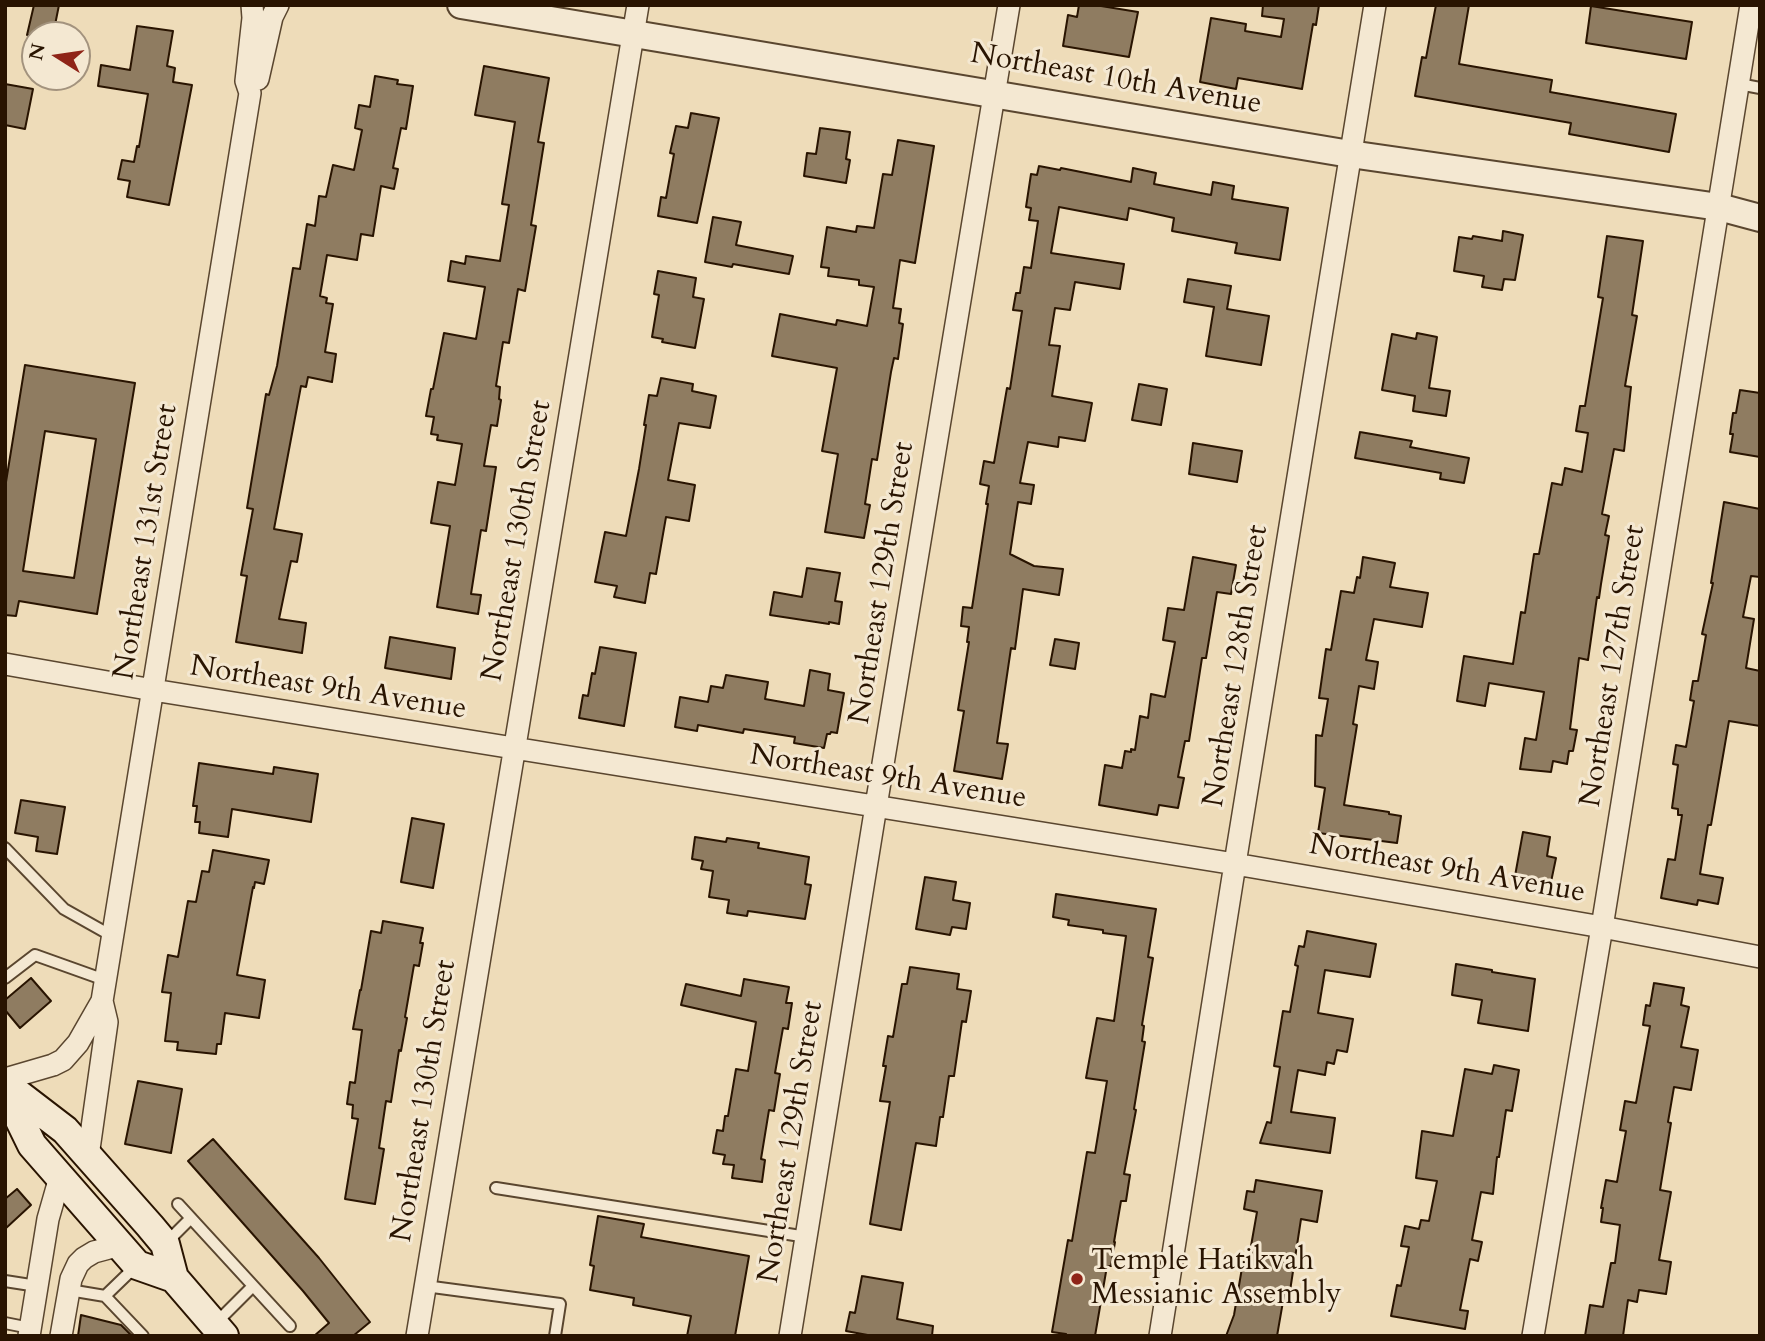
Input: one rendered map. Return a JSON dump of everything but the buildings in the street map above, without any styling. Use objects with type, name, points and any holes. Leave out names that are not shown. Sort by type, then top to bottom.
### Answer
[{"type":"main road","points":[[5,1082],[65,1130],[165,1244],[174,1278]]},
{"type":"main road","points":[[5,1090],[32,1145],[129,1255],[174,1278],[219,1330]]},
{"type":"street","name":"Northeast 131st Street","points":[[250,93],[246,81],[252,5]]},
{"type":"street","name":"Northeast 131st Street","points":[[88,1156],[107,1022],[104,990],[112,936],[250,93],[257,82],[272,16],[278,5]]},
{"type":"street","name":"Northeast 10th Avenue","points":[[461,5],[1350,154],[1718,207],[1760,218]]},
{"type":"street","name":"Northeast 130th Street","points":[[416,1336],[638,5]]},
{"type":"street","name":"Northeast 129th Street","points":[[790,1336],[1009,5]]},
{"type":"street","name":"Northeast 128th Street","points":[[1160,1336],[1375,5]]},
{"type":"street","name":"Northeast 127th Street","points":[[1533,1336],[1751,5]]},
{"type":"street","name":"Northeast 9th Avenue","points":[[5,664],[513,749],[1235,864],[1760,957]]},
{"type":"street","name":"Northeast 131st Street","points":[[5,1082],[63,1060],[78,1043],[104,990]]},
{"type":"street","points":[[29,1332],[48,1219],[60,1177]]},
{"type":"street","points":[[61,1336],[69,1290],[78,1264],[94,1252],[129,1255]]},
{"type":"lane","points":[[1738,84],[1760,88]]},
{"type":"lane","points":[[5,848],[64,909],[112,936]]},
{"type":"lane","points":[[5,978],[35,955],[104,990]]},
{"type":"lane","points":[[496,1188],[807,1237]]},
{"type":"lane","points":[[178,1204],[290,1326]]},
{"type":"lane","points":[[165,1244],[191,1217]]},
{"type":"lane","points":[[105,1296],[129,1255]]},
{"type":"lane","points":[[5,1281],[37,1286]]},
{"type":"lane","points":[[219,1330],[253,1286]]},
{"type":"lane","points":[[425,1286],[560,1304],[555,1336]]},
{"type":"lane","points":[[69,1290],[105,1296],[143,1336]]},
{"type":"lane","points":[[5,1324],[29,1332]]},
{"type":"place","name":"Temple Hatikvah Messianic Assembly","points":[[1077,1279]]}]
